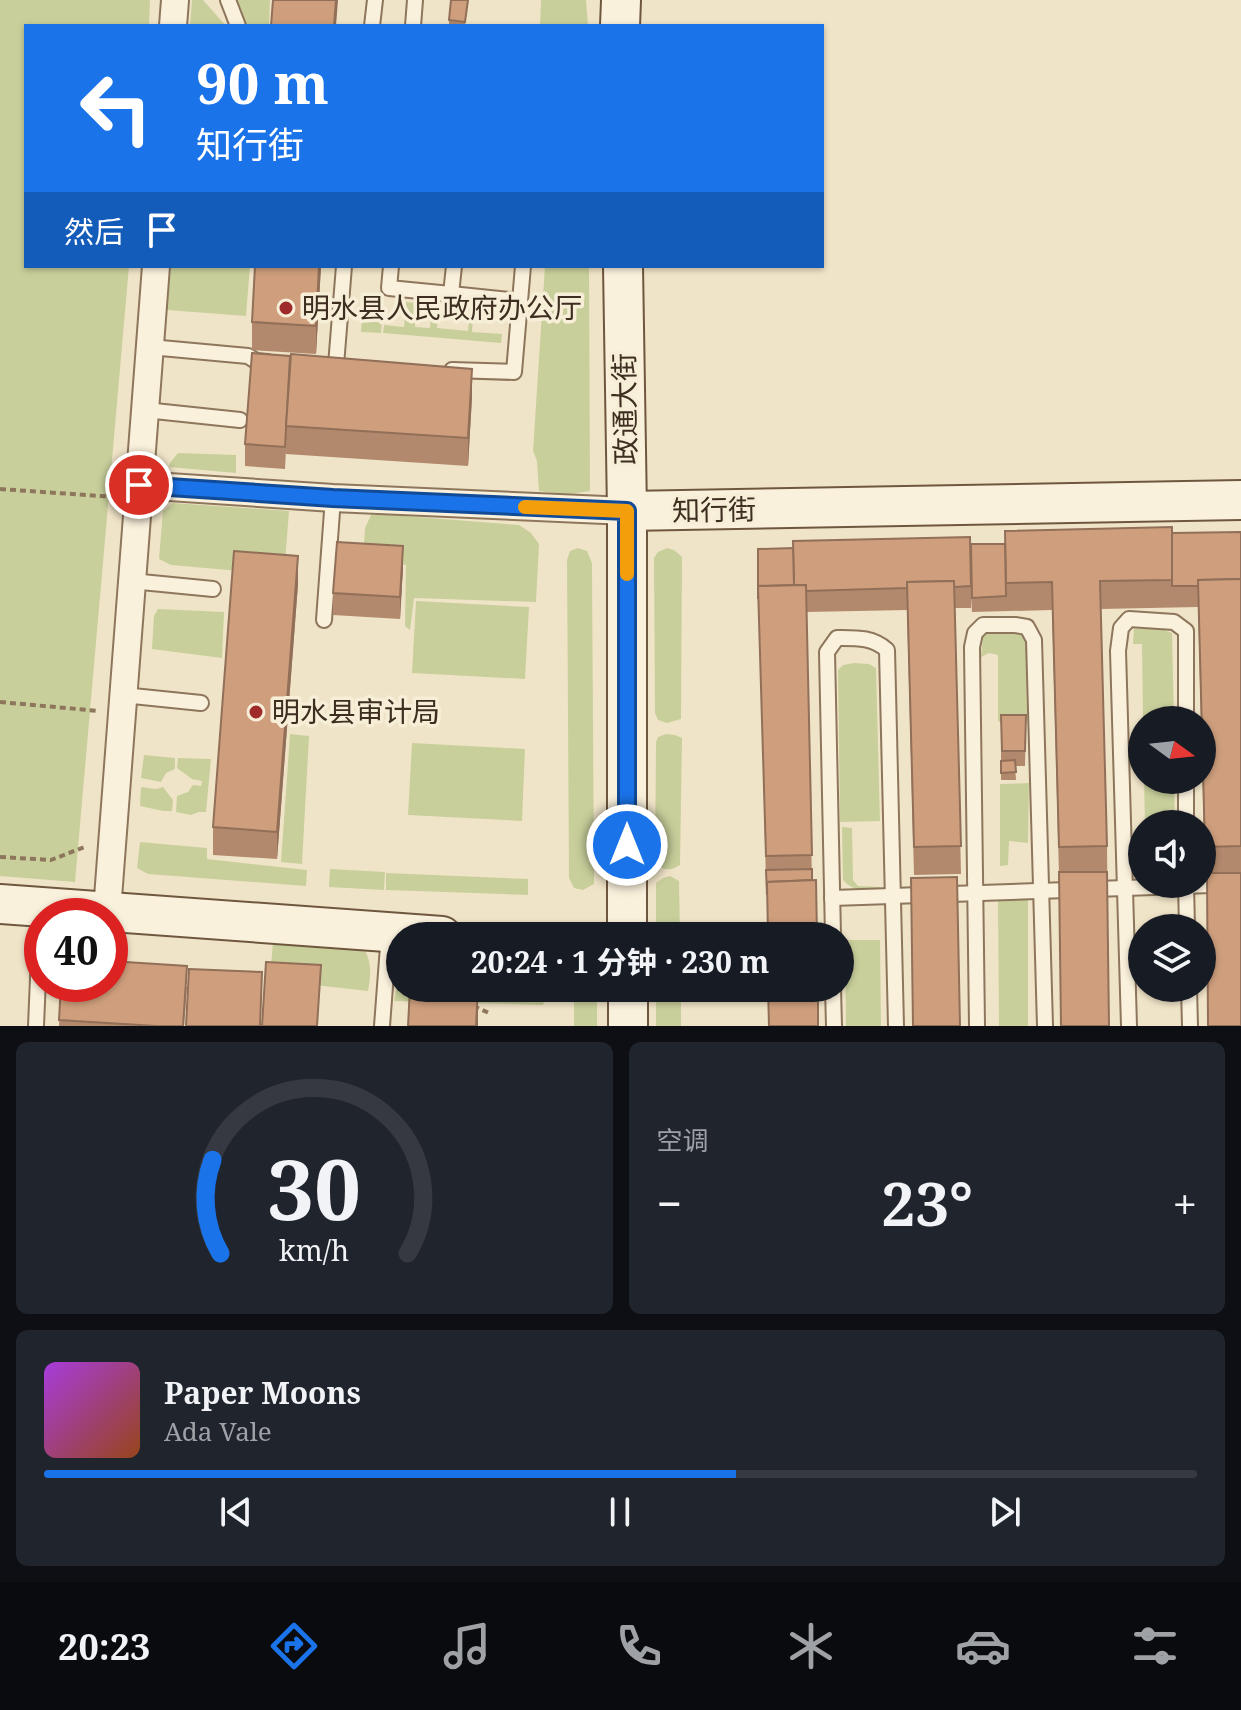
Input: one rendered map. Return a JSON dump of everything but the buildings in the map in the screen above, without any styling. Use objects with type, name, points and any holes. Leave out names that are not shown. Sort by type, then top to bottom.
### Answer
[{"type":"street","points":[[173,24],[175,0]]},
{"type":"street","points":[[620,24],[621,0]]},
{"type":"street","points":[[108,898],[156,268]]},
{"type":"street","name":"政通大街","points":[[623,268],[627,511],[627,922]]},
{"type":"street","name":"知行街","points":[[138,492],[627,511],[1241,500]]},
{"type":"street","points":[[0,904],[24,906]]},
{"type":"street","points":[[128,913],[386,932]]},
{"type":"street","points":[[628,1002],[628,1026]]},
{"type":"lane","points":[[228,0],[237,24]]},
{"type":"lane","points":[[372,24],[375,0]]},
{"type":"lane","points":[[413,24],[415,0]]},
{"type":"lane","points":[[337,365],[344,268]]},
{"type":"lane","points":[[391,268],[389,288],[520,301]]},
{"type":"lane","points":[[451,294],[454,268]]},
{"type":"lane","points":[[440,369],[514,372],[523,268]]},
{"type":"lane","points":[[150,347],[283,362]]},
{"type":"lane","points":[[145,410],[240,420]]},
{"type":"lane","points":[[324,620],[333,498]]},
{"type":"lane","points":[[131,581],[213,589]]},
{"type":"lane","points":[[1129,1026],[1118,651],[1121,628],[1129,619],[1174,622],[1186,631],[1186,706]]},
{"type":"lane","points":[[977,1026],[972,647],[975,633],[983,625],[1015,625],[1027,627],[1034,640],[1045,1026]]},
{"type":"lane","points":[[833,922],[827,652],[837,638],[866,638],[878,642],[887,650],[896,1026]]},
{"type":"lane","points":[[122,704],[201,703]]},
{"type":"lane","points":[[1216,884],[1241,884]]},
{"type":"lane","points":[[832,898],[1127,889]]},
{"type":"lane","points":[[382,1026],[386,975]]},
{"type":"lane","points":[[36,1026],[37,1002]]},
{"type":"lane","points":[[833,1002],[834,1026]]},
{"type":"lane","points":[[1189,1002],[1190,1026]]},
{"type":"lane","points":[[371,1026],[384,1003]]},
{"type":"path","points":[[0,489],[138,492]]},
{"type":"path","points":[[0,702],[122,704]]},
{"type":"path","points":[[0,857],[51,860],[112,836]]},
{"type":"path","points":[[464,1007],[489,1013]]},
{"type":"green space","points":[[0,0],[150,0],[149,24],[24,24],[24,268],[129,268],[75,882],[0,876]]},
{"type":"green space","points":[[192,0],[203,0],[224,24],[190,24]]},
{"type":"green space","points":[[233,0],[270,0],[269,24],[246,24]]},
{"type":"green space","points":[[541,0],[586,0],[588,24],[540,24]]},
{"type":"green space","points":[[171,268],[250,268],[246,316],[167,310]]},
{"type":"green space","points":[[545,268],[589,268],[590,491],[565,495],[539,491],[537,461],[533,451]]},
{"type":"green space","points":[[383,300],[381,333],[361,332],[363,307],[368,301]]},
{"type":"green space","points":[[406,302],[416,303],[415,327],[430,328],[432,303],[439,304],[437,328],[468,331],[470,306],[474,307],[472,332],[502,334],[501,343],[383,333],[384,325],[404,327]]},
{"type":"green space","points":[[178,453],[236,455],[236,473],[169,467]]},
{"type":"green space","points":[[173,503],[289,511],[284,575],[171,565],[159,559],[163,511]]},
{"type":"green space","points":[[371,515],[519,525],[531,533],[539,544],[536,602],[414,598],[410,630],[405,626],[406,565],[363,561],[365,528]]},
{"type":"green space","points":[[578,548],[587,551],[592,563],[594,884],[583,890],[574,888],[569,878],[567,560],[570,551]]},
{"type":"green space","points":[[667,548],[682,557],[681,719],[667,723],[658,720],[655,713],[654,558]]},
{"type":"green space","points":[[416,601],[529,607],[525,679],[412,673]]},
{"type":"green space","points":[[158,609],[224,612],[222,658],[152,649],[154,616]]},
{"type":"green space","points":[[1155,627],[1172,633],[1174,706],[1143,706],[1142,644],[1133,644],[1134,629]]},
{"type":"green space","points":[[991,629],[1016,632],[1026,638],[1027,723],[1005,724],[998,721],[998,655],[989,653],[981,657],[983,636]]},
{"type":"green space","points":[[854,663],[876,668],[880,821],[840,822],[838,670],[843,665]]},
{"type":"green space","points":[[290,734],[309,736],[302,864],[281,862]]},
{"type":"green space","points":[[666,734],[682,738],[680,865],[669,869],[658,866],[655,859],[656,742],[658,737]]},
{"type":"green space","points":[[412,743],[525,749],[522,821],[408,815]]},
{"type":"green space","points":[[144,755],[175,758],[175,769],[166,773],[161,782],[141,778]]},
{"type":"green space","points":[[178,758],[211,759],[206,812],[191,815],[176,812],[177,796],[188,792],[193,785],[201,786],[202,781],[192,779],[177,768]]},
{"type":"green space","points":[[1029,783],[1028,843],[1009,841],[1008,865],[1000,866],[1000,784]]},
{"type":"green space","points":[[141,787],[163,787],[173,800],[172,811],[140,806]]},
{"type":"green space","points":[[1144,794],[1174,794],[1175,810],[1145,810]]},
{"type":"green space","points":[[842,827],[852,828],[853,880],[858,886],[880,887],[879,891],[856,888],[843,880]]},
{"type":"green space","points":[[140,842],[207,848],[207,859],[307,870],[306,886],[148,874],[137,868]]},
{"type":"green space","points":[[330,869],[385,872],[384,890],[329,887]]},
{"type":"green space","points":[[386,873],[528,879],[528,895],[386,890]]},
{"type":"green space","points":[[670,876],[679,881],[680,922],[656,922],[656,883]]},
{"type":"green space","points":[[998,900],[1028,900],[1028,1026],[999,1026]]},
{"type":"green space","points":[[854,940],[880,940],[881,1026],[846,1026],[846,1002],[854,1002]]},
{"type":"green space","points":[[273,941],[364,948],[370,969],[368,991],[270,980]]},
{"type":"green space","points":[[431,1002],[544,1002],[543,1005]]},
{"type":"green space","points":[[574,1002],[597,1002],[597,1026],[574,1026]]},
{"type":"green space","points":[[656,1002],[681,1002],[681,1026],[656,1026]]},
{"type":"slow traffic","points":[[525,507],[627,511],[627,574]]},
{"type":"place","name":"明水县人民政府办公厅","points":[[286,308]]},
{"type":"place","name":"明水县审计局","points":[[256,712]]},
{"type":"route","points":[[139,485],[333,498],[627,511],[627,845]]}]
